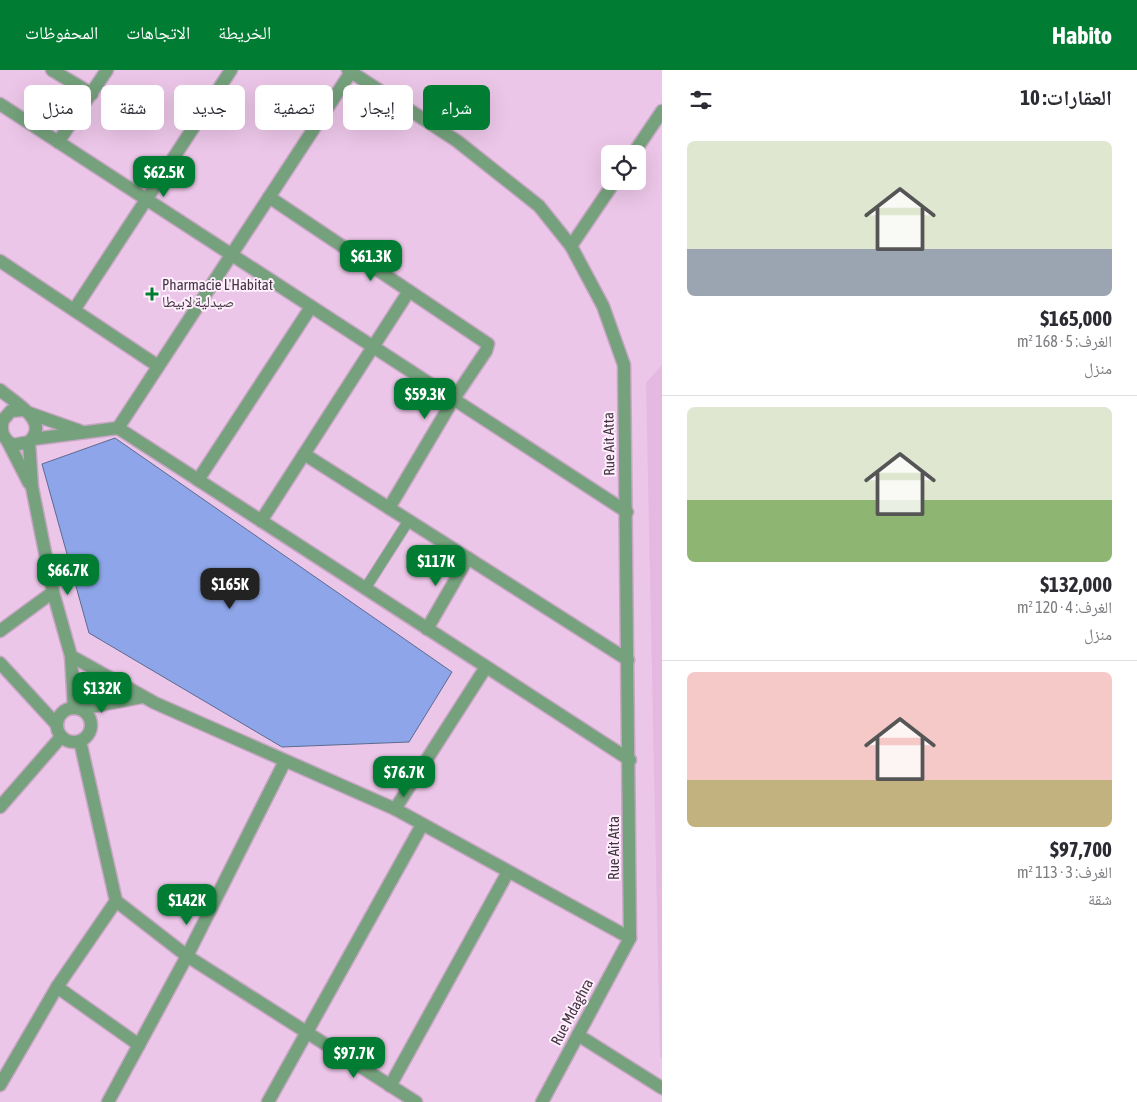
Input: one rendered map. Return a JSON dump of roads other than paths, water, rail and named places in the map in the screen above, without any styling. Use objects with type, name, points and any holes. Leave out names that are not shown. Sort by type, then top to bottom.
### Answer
[{"type":"street","points":[[52,70],[92,94]]},
{"type":"street","points":[[58,142],[107,70]]},
{"type":"street","points":[[74,310],[231,70]]},
{"type":"street","points":[[118,428],[270,197],[350,71]]},
{"type":"street","name":"Rue Ait Atta","points":[[350,71],[457,141],[540,206],[571,246],[603,306],[624,365],[630,760],[630,938]]},
{"type":"street","points":[[0,104],[627,512]]},
{"type":"street","points":[[639,145],[662,111]]},
{"type":"street","points":[[571,246],[609,190]]},
{"type":"street","points":[[270,197],[488,344],[388,508]]},
{"type":"street","points":[[0,261],[158,366]]},
{"type":"street","points":[[261,521],[409,291]]},
{"type":"street","points":[[198,480],[311,307]]},
{"type":"street","points":[[0,390],[36,422],[36,434],[31,440],[32,487],[53,592],[71,656],[77,708],[88,716],[91,727],[85,738],[80,741],[67,741],[0,663]]},
{"type":"street","points":[[2,428],[11,411],[26,412],[82,431]]},
{"type":"street","points":[[2,428],[19,446],[31,440],[82,431],[118,428],[630,760]]},
{"type":"street","points":[[2,428],[32,487]]},
{"type":"street","points":[[304,454],[628,660]]},
{"type":"street","points":[[427,629],[468,558]]},
{"type":"street","points":[[0,631],[53,592]]},
{"type":"street","points":[[71,656],[142,697],[395,809],[630,938]]},
{"type":"street","points":[[395,809],[486,667]]},
{"type":"street","points":[[0,807],[59,731],[62,713],[77,708],[142,697]]},
{"type":"street","points":[[80,741],[116,901],[187,956],[308,1031],[416,1102]]},
{"type":"street","points":[[108,1102],[187,956],[285,761]]},
{"type":"street","points":[[268,1102],[422,825]]},
{"type":"street","points":[[390,1086],[508,872]]},
{"type":"street","points":[[0,1085],[57,987],[116,901]]},
{"type":"street","name":"Rue Mdaghra","points":[[542,1102],[630,938]]},
{"type":"street","points":[[57,987],[139,1045]]},
{"type":"street","points":[[578,1035],[662,1088]]},
{"type":"lane","points":[[365,588],[408,520]]},
{"type":"place","name":"Pharmacie L'Habitat صيدلية لابيطا","points":[[152,294]]}]
